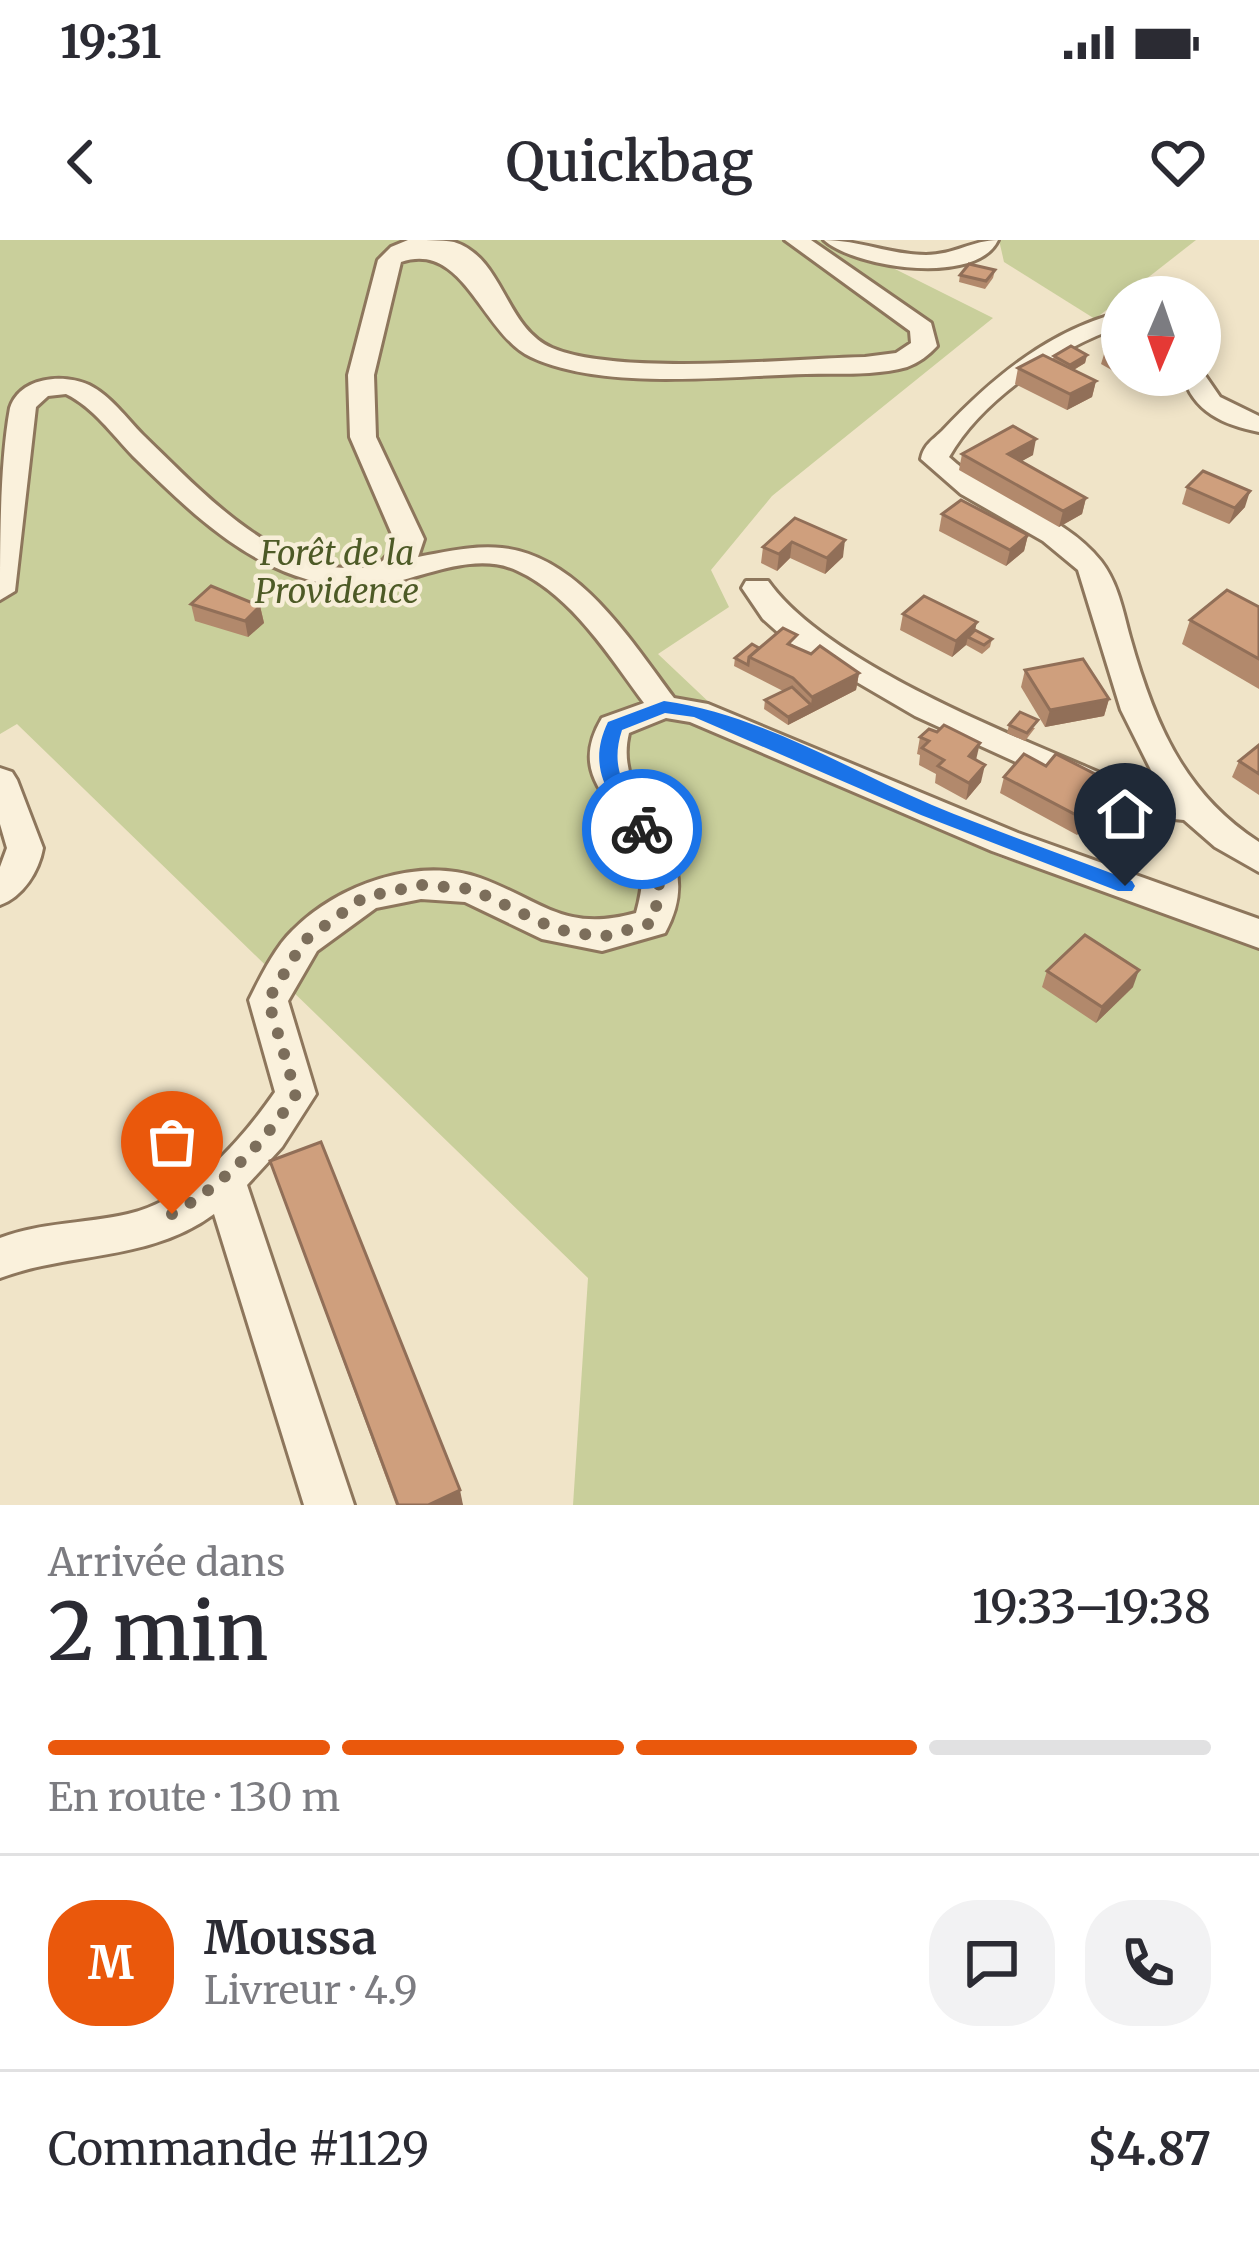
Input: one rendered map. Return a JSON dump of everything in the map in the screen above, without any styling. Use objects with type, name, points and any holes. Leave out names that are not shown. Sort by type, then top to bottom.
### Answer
[{"type":"street","points":[[395,570],[406,556],[409,539],[363,436],[361,375],[390,260],[400,249],[425,243],[451,245],[466,254],[517,338],[550,356],[596,365],[865,365],[904,360],[924,346],[922,328],[796,240]]},
{"type":"street","points":[[835,240],[886,259],[923,263],[959,261],[984,248],[987,240]]},
{"type":"street","points":[[889,240],[927,248],[956,240]]},
{"type":"street","points":[[1101,329],[995,391],[974,409],[961,431],[937,449],[935,459],[1087,563],[1104,599],[1144,734],[1189,808],[1211,829],[1259,859]]},
{"type":"street","points":[[0,591],[23,407],[29,395],[46,387],[84,392],[191,497],[297,569],[330,579],[370,578],[476,558],[505,557],[528,563],[562,586],[664,707]]},
{"type":"street","points":[[1204,396],[1219,410],[1259,424]]},
{"type":"street","points":[[758,588],[774,612],[801,636],[927,707],[1144,806],[1189,808]]},
{"type":"street","points":[[0,1258],[27,1245],[145,1229],[199,1199],[270,1135],[296,1094],[268,1000],[304,941],[364,897],[421,885],[472,889],[555,929],[602,937],[652,923],[661,893],[656,850],[610,782],[605,754],[614,726],[664,707],[696,712],[750,731],[1005,842],[1259,934]]},
{"type":"street","points":[[0,780],[4,798],[27,835],[24,866],[0,891]]},
{"type":"street","points":[[223,1176],[328,1505]]},
{"type":"green space","name":"Forêt de la Providence","points":[[0,240],[837,240],[993,318],[772,496],[711,570],[729,607],[658,654],[767,757],[1002,858],[1259,944],[1259,1505],[573,1505],[588,1278],[17,724],[0,734]]},
{"type":"green space","points":[[999,240],[1196,240],[1150,276],[1101,276],[1101,314],[1095,319],[1004,262]]},
{"type":"building","points":[[969,264],[995,270],[986,281],[960,275]]},
{"type":"building","points":[[1071,346],[1087,355],[1070,365],[1054,356]]},
{"type":"building","points":[[1043,355],[1096,381],[1070,394],[1018,368]]},
{"type":"building","points":[[1013,426],[1036,439],[1008,454],[1086,498],[1063,511],[962,454]]},
{"type":"building","points":[[1203,471],[1250,491],[1235,508],[1187,487]]},
{"type":"building","points":[[961,500],[1028,535],[1010,550],[942,514]]},
{"type":"building","points":[[795,518],[845,540],[827,558],[792,542],[779,554],[763,547]]},
{"type":"building","points":[[211,586],[260,606],[245,621],[191,604]]},
{"type":"building","points":[[1227,590],[1259,607],[1259,659],[1190,620]]},
{"type":"building","points":[[924,596],[977,622],[956,641],[903,614]]},
{"type":"building","points":[[783,628],[797,635],[788,644],[811,654],[820,646],[859,673],[812,697],[793,678],[749,657]]},
{"type":"building","points":[[975,630],[992,639],[984,645],[968,637]]},
{"type":"building","points":[[752,644],[759,648],[748,665],[735,658]]},
{"type":"building","points":[[1083,659],[1109,699],[1050,710],[1025,670]]},
{"type":"building","points":[[792,687],[811,705],[788,717],[765,700]]},
{"type":"building","points":[[1020,712],[1038,720],[1027,733],[1009,725]]},
{"type":"building","points":[[944,725],[980,743],[969,756],[985,765],[969,783],[938,766],[944,760],[922,748],[929,741],[920,737]]},
{"type":"building","points":[[1259,745],[1259,774],[1239,761]]},
{"type":"building","points":[[1024,754],[1046,766],[1056,754],[1095,774],[1086,785],[1102,794],[1082,818],[1004,777]]},
{"type":"building","points":[[1085,935],[1139,970],[1102,1007],[1047,971]]},
{"type":"building","points":[[321,1142],[460,1490],[428,1505],[398,1505],[270,1161]]},
{"type":"way so far","points":[[172,1214],[199,1199],[270,1135],[296,1094],[268,1000],[304,941],[364,897],[421,885],[472,889],[555,929],[602,937],[652,923],[661,893],[656,850],[642,829]]},
{"type":"route","points":[[642,829],[610,782],[605,754],[614,726],[664,707],[696,712],[750,731],[889,795],[1125,886]]}]
